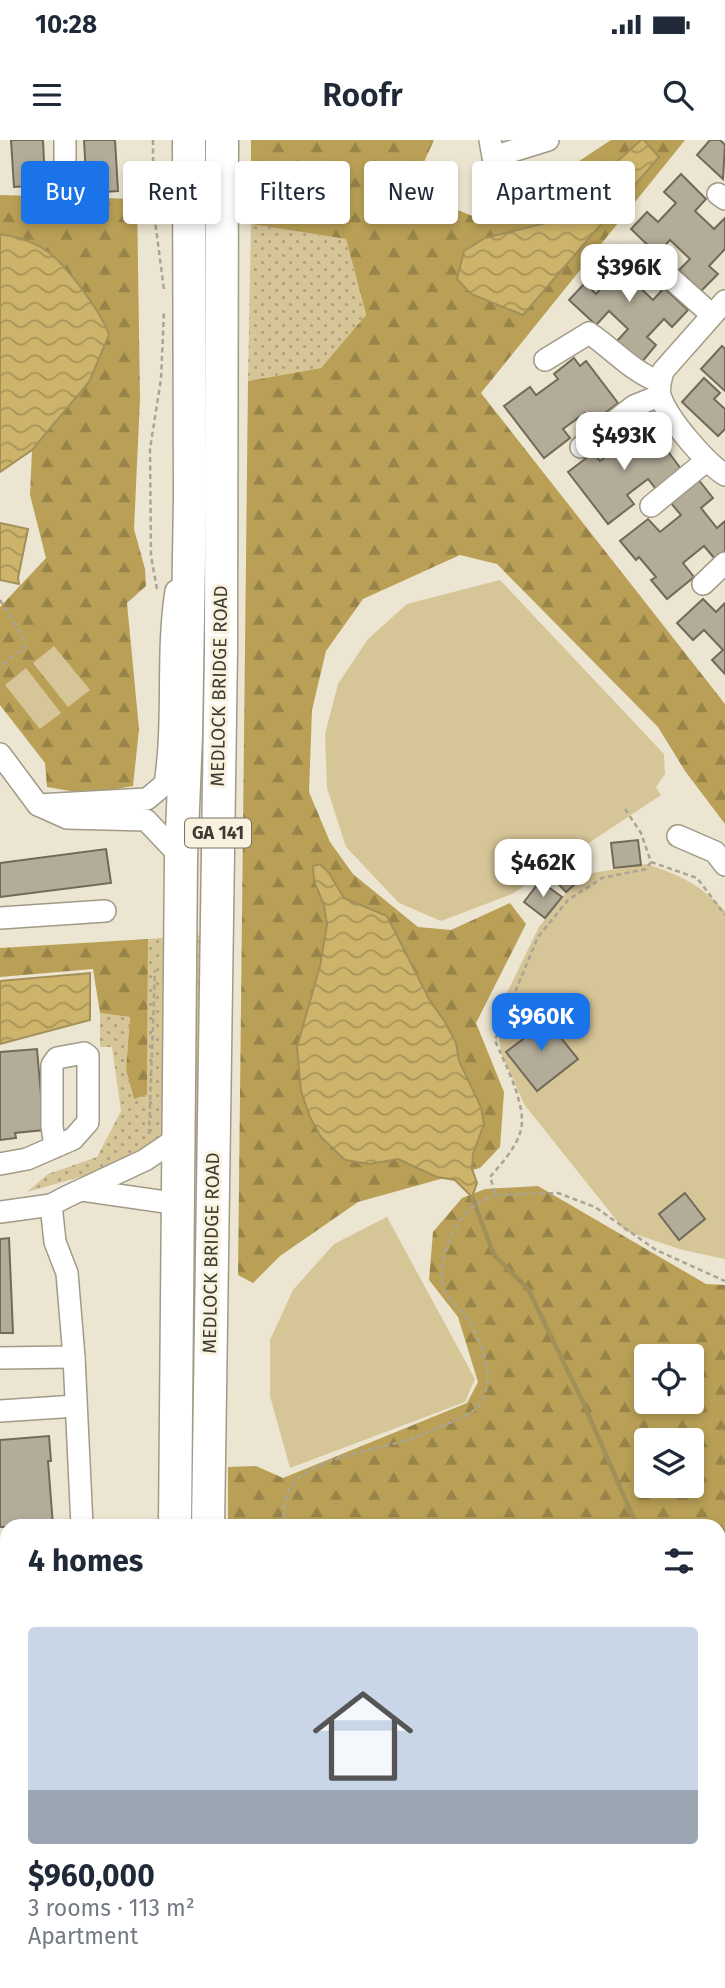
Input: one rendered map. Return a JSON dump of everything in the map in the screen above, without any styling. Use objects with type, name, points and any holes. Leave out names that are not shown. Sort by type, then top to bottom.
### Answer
[{"type":"highway","name":"MEDLOCK BRIDGE ROAD","points":[[175,1519],[181,857],[189,552],[189,140]]},
{"type":"highway","name":"MEDLOCK BRIDGE ROAD","points":[[208,1519],[220,649],[222,140]]},
{"type":"street","points":[[65,140],[65,161]]},
{"type":"street","points":[[490,140],[494,157],[548,140]]},
{"type":"street","points":[[581,447],[659,389],[663,371],[719,307],[655,264]]},
{"type":"street","points":[[545,360],[589,332],[659,389],[706,461],[725,475]]},
{"type":"street","points":[[651,506],[706,461]]},
{"type":"street","name":"MEDLOCK BRIDGE ROAD","points":[[38,805],[147,799],[165,784],[170,749],[172,614],[177,587],[189,552]]},
{"type":"street","points":[[703,583],[725,563]]},
{"type":"street","points":[[0,754],[38,805],[67,818],[146,820],[181,857]]},
{"type":"street","points":[[678,836],[715,852],[725,865]]},
{"type":"street","points":[[0,918],[105,911]]},
{"type":"street","points":[[0,1212],[51,1205],[145,1160],[179,1137]]},
{"type":"street","points":[[0,1164],[27,1159],[55,1147]]},
{"type":"street","points":[[82,1190],[179,1204]]},
{"type":"street","points":[[51,1205],[55,1242],[67,1273],[82,1519]]},
{"type":"street","points":[[0,1358],[74,1357]]},
{"type":"street","points":[[0,1411],[76,1406]]},
{"type":"path","points":[[0,600],[22,636],[25,647],[0,667]]},
{"type":"path","points":[[625,809],[641,833],[651,862]]},
{"type":"path","points":[[651,862],[696,878],[725,915]]},
{"type":"path","points":[[496,1195],[490,1177],[506,1158],[521,1131],[522,1108],[495,1040],[538,937],[568,900],[603,878],[646,869],[651,862]]},
{"type":"path","points":[[283,1519],[291,1485],[315,1467],[409,1440],[459,1419],[481,1404],[488,1377],[480,1344],[469,1322],[445,1291],[442,1275],[446,1245],[463,1215],[479,1201],[496,1195],[558,1193],[595,1207],[656,1250],[725,1281]]},
{"type":"shaded area","points":[[251,224],[346,239],[366,316],[321,368],[248,381]]},
{"type":"shaded area","points":[[500,580],[664,754],[665,774],[656,787],[661,795],[512,894],[441,921],[399,903],[346,847],[327,788],[325,734],[338,684],[368,639],[407,604]]},
{"type":"shaded area","points":[[54,646],[90,690],[68,707],[33,663]]},
{"type":"shaded area","points":[[26,668],[61,713],[40,729],[5,685]]},
{"type":"shaded area","points":[[647,864],[689,882],[725,911],[725,1259],[683,1250],[625,1231],[524,1104],[501,1053],[496,1015],[539,927],[562,897],[586,874]]},
{"type":"shaded area","points":[[203,935],[206,1167],[133,1162],[27,1192],[48,1174],[97,1157],[121,1111],[112,1047],[100,1047],[100,1013],[130,1017],[126,1070],[134,1099],[147,1095],[148,939]]},
{"type":"shaded area","points":[[387,1217],[475,1379],[465,1402],[290,1468],[270,1396],[270,1340],[293,1290],[334,1244]]},
{"type":"green space","points":[[251,140],[434,140],[424,161],[364,161],[364,224],[458,224],[458,210],[472,216],[472,224],[617,224],[481,393],[725,704],[725,824],[685,771],[658,727],[497,564],[460,555],[363,599],[326,651],[312,710],[309,792],[330,842],[353,874],[418,927],[451,930],[510,903],[526,924],[476,1023],[504,1092],[500,1147],[480,1168],[358,1202],[280,1256],[253,1283],[238,1275],[248,381],[321,368],[366,315],[346,239],[251,224],[350,224],[350,161],[251,161]]},
{"type":"green space","points":[[611,140],[685,140],[635,202],[635,161],[579,161]]},
{"type":"green space","points":[[0,195],[21,196],[21,224],[109,224],[109,198],[123,199],[123,224],[137,224],[140,399],[134,529],[145,569],[146,586],[127,603],[139,729],[133,786],[88,794],[47,787],[45,763],[0,705],[0,607],[46,558],[30,495],[32,450],[89,382],[16,237],[0,234]]},
{"type":"green space","points":[[148,939],[147,1095],[134,1099],[126,1070],[130,1017],[100,1013],[93,969],[0,977],[0,948]]},
{"type":"green space","points":[[538,1186],[706,1284],[725,1285],[725,1519],[228,1519],[228,1467],[256,1466],[283,1478],[467,1403],[478,1382],[458,1317],[429,1280],[433,1232],[462,1198],[485,1189]]},
{"type":"water","points":[[641,140],[659,157],[635,185],[635,161],[618,161]]},
{"type":"water","points":[[542,224],[601,224],[523,315],[471,294],[457,279],[464,251],[485,238]]},
{"type":"water","points":[[0,234],[27,241],[51,254],[80,287],[109,335],[89,382],[32,450],[0,472]]},
{"type":"water","points":[[0,523],[28,529],[19,584],[0,580]]},
{"type":"water","points":[[320,864],[329,873],[344,898],[387,916],[429,999],[456,1043],[459,1061],[481,1107],[484,1124],[473,1154],[472,1169],[477,1183],[472,1197],[455,1180],[437,1177],[398,1159],[370,1164],[345,1160],[321,1137],[310,1117],[301,1091],[297,1047],[320,966],[327,925],[324,905],[314,881],[313,866]]},
{"type":"water","points":[[90,973],[90,1020],[0,1044],[0,981]]},
{"type":"building","points":[[11,140],[43,140],[44,161],[21,161],[21,187],[14,187]]},
{"type":"building","points":[[84,140],[115,140],[118,191],[109,192],[109,161],[85,161]]},
{"type":"building","points":[[710,140],[720,140],[725,145],[723,179],[697,155]]},
{"type":"building","points":[[681,174],[706,199],[695,211],[714,229],[725,218],[725,249],[709,266],[718,274],[701,291],[679,270],[690,259],[670,240],[657,254],[631,229],[647,212],[658,222],[676,203],[664,192]]},
{"type":"building","points":[[619,245],[645,269],[634,282],[653,300],[664,288],[688,310],[672,327],[664,319],[647,337],[656,345],[641,363],[617,341],[628,329],[609,311],[596,325],[569,300],[585,283],[596,294],[614,274],[602,263]]},
{"type":"building","points":[[722,346],[725,349],[725,391],[701,369]]},
{"type":"building","points":[[574,358],[580,366],[586,361],[618,403],[592,423],[585,413],[563,429],[570,438],[544,458],[504,406],[530,387],[536,395],[558,379],[554,374]]},
{"type":"building","points":[[704,378],[720,393],[714,399],[725,409],[725,429],[718,436],[682,402]]},
{"type":"building","points":[[637,425],[643,432],[650,427],[681,469],[656,489],[648,479],[627,495],[634,504],[608,524],[568,472],[593,453],[600,461],[622,445],[618,440]]},
{"type":"building","points":[[698,479],[713,498],[701,508],[717,528],[725,521],[725,551],[715,559],[704,546],[683,563],[694,577],[667,599],[651,580],[656,577],[639,557],[636,560],[620,541],[648,519],[660,532],[681,515],[670,502]]},
{"type":"building","points":[[703,599],[716,612],[725,603],[725,674],[712,660],[723,650],[704,630],[693,640],[677,623]]},
{"type":"building","points":[[638,840],[641,865],[614,868],[611,843]]},
{"type":"building","points":[[106,849],[111,883],[0,897],[0,863]]},
{"type":"building","points":[[569,856],[586,874],[566,892],[549,874]]},
{"type":"building","points":[[540,881],[562,897],[545,918],[524,902]]},
{"type":"building","points":[[541,1013],[578,1059],[537,1091],[506,1052],[523,1039],[517,1032]]},
{"type":"building","points":[[37,1049],[44,1130],[15,1133],[16,1138],[0,1140],[0,1052]]},
{"type":"building","points":[[685,1193],[705,1219],[679,1240],[659,1214]]},
{"type":"building","points":[[9,1238],[13,1333],[0,1333],[0,1239]]},
{"type":"building","points":[[49,1436],[52,1519],[0,1519],[0,1440]]},
{"type":"waterway","points":[[472,1197],[494,1255],[528,1289],[583,1402],[634,1519]]}]
